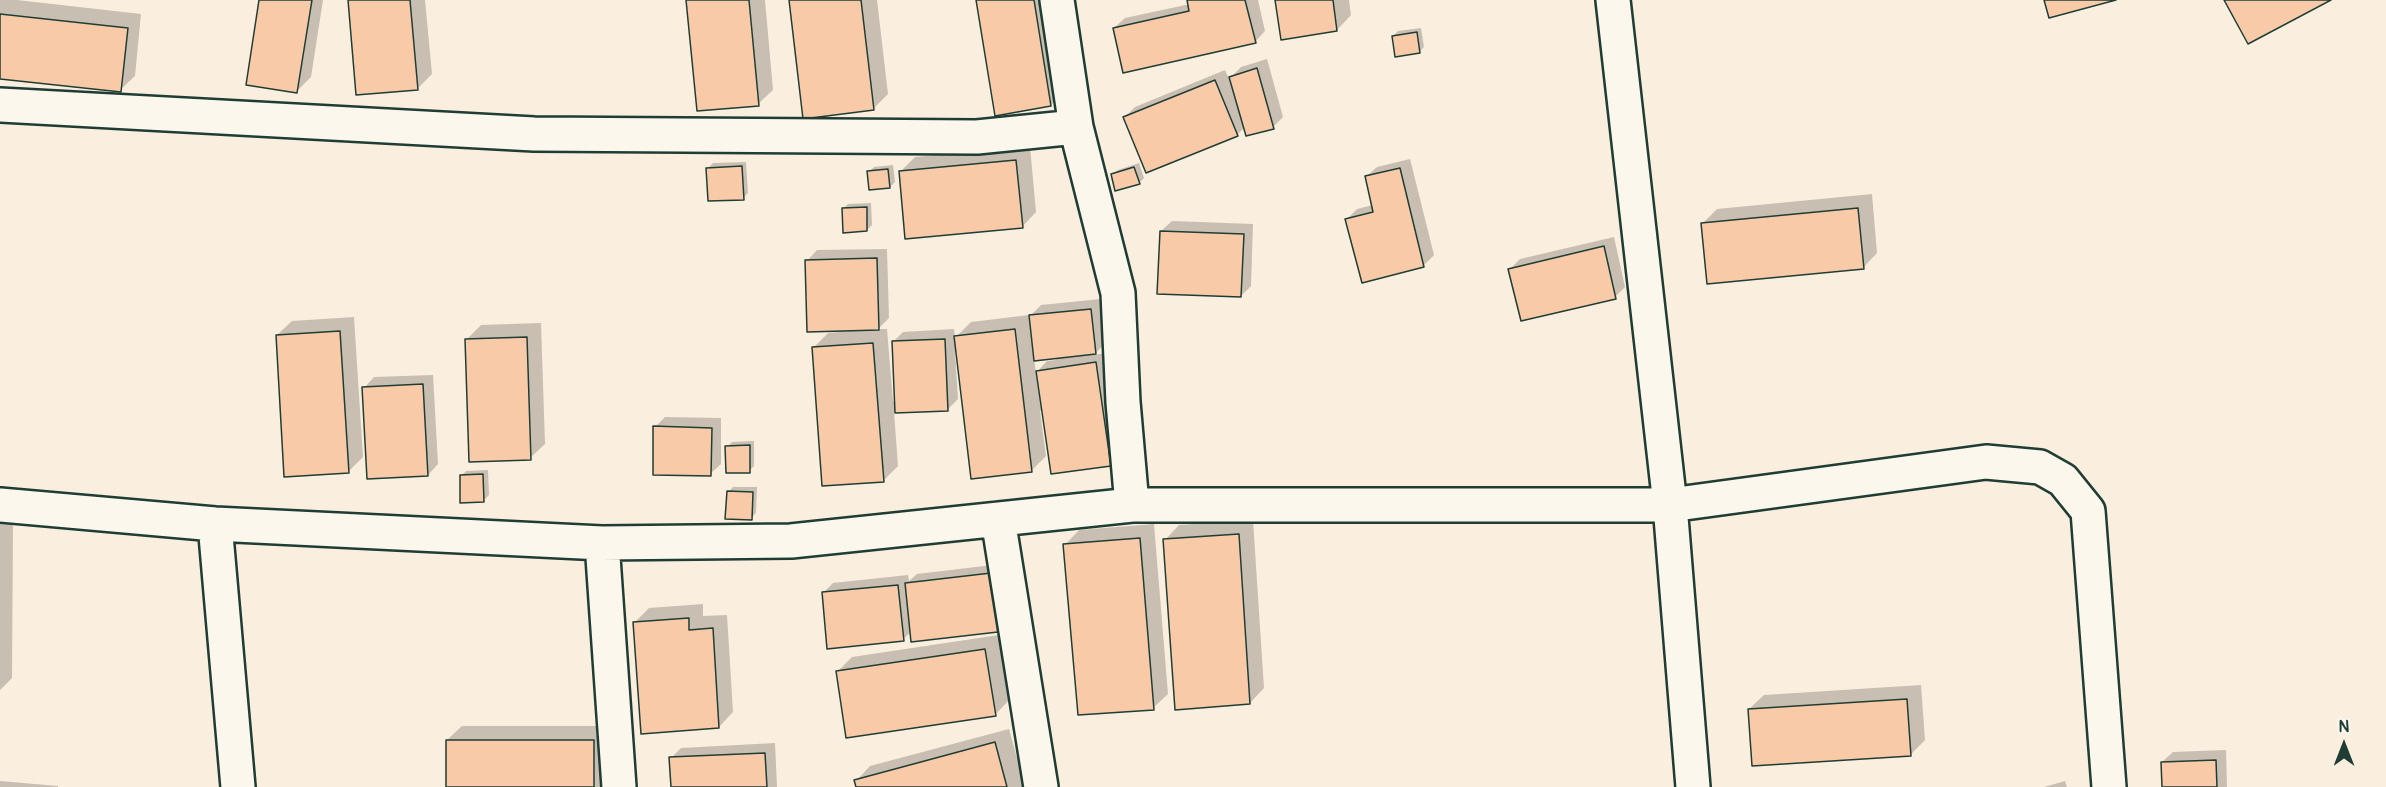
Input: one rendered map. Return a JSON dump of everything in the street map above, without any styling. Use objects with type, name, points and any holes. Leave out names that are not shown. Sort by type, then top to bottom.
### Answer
[{"type":"street","points":[[1057,0],[1076,127],[1118,294],[1123,402],[1132,506]]},
{"type":"street","points":[[1613,0],[1670,506],[1693,787]]},
{"type":"street","points":[[0,105],[534,134],[977,137],[1076,127]]},
{"type":"street","points":[[0,505],[215,524],[602,543],[791,541],[1132,506],[1670,506],[1986,462],[2040,468],[2063,480],[2088,511],[2109,787]]},
{"type":"street","points":[[998,519],[1041,787]]},
{"type":"street","points":[[215,524],[238,787]]},
{"type":"street","points":[[602,543],[618,787]]},
{"type":"building","points":[[259,0],[312,0],[297,93],[246,85]]},
{"type":"building","points":[[348,0],[410,0],[418,90],[356,95]]},
{"type":"building","points":[[686,0],[749,0],[759,106],[697,111]]},
{"type":"building","points":[[789,0],[861,0],[874,110],[803,119]]},
{"type":"building","points":[[976,0],[1034,0],[1051,106],[995,116]]},
{"type":"building","points":[[1187,0],[1245,0],[1256,43],[1123,73],[1113,28],[1189,11]]},
{"type":"building","points":[[1275,0],[1333,0],[1337,31],[1281,40]]},
{"type":"building","points":[[2044,0],[2116,0],[2049,18]]},
{"type":"building","points":[[2224,0],[2331,0],[2248,44]]},
{"type":"building","points":[[0,14],[128,28],[121,92],[0,79]]},
{"type":"building","points":[[1417,32],[1420,53],[1395,57],[1392,36]]},
{"type":"building","points":[[1257,68],[1274,129],[1246,136],[1229,77]]},
{"type":"building","points":[[1215,80],[1238,136],[1146,173],[1123,117]]},
{"type":"building","points":[[1016,160],[1023,228],[905,239],[899,171]]},
{"type":"building","points":[[742,166],[744,200],[708,201],[706,168]]},
{"type":"building","points":[[1134,167],[1140,184],[1115,191],[1111,174]]},
{"type":"building","points":[[1400,168],[1424,267],[1362,283],[1345,219],[1373,212],[1365,176]]},
{"type":"building","points":[[888,169],[890,188],[869,190],[867,171]]},
{"type":"building","points":[[867,207],[867,231],[843,233],[842,208]]},
{"type":"building","points":[[1858,208],[1864,269],[1707,284],[1701,223]]},
{"type":"building","points":[[1160,231],[1244,234],[1241,297],[1157,294]]},
{"type":"building","points":[[1604,246],[1616,299],[1521,321],[1508,269]]},
{"type":"building","points":[[877,258],[879,330],[807,332],[805,260]]},
{"type":"building","points":[[1091,309],[1096,354],[1034,361],[1029,315]]},
{"type":"building","points":[[1015,329],[1032,472],[971,479],[954,336]]},
{"type":"building","points":[[340,331],[349,473],[284,477],[276,335]]},
{"type":"building","points":[[527,337],[531,460],[469,462],[465,339]]},
{"type":"building","points":[[945,339],[948,411],[895,413],[892,341]]},
{"type":"building","points":[[873,343],[884,482],[822,486],[812,347]]},
{"type":"building","points":[[1096,362],[1111,466],[1051,474],[1036,371]]},
{"type":"building","points":[[423,384],[428,476],[367,479],[362,387]]},
{"type":"building","points":[[653,426],[712,428],[711,476],[653,475]]},
{"type":"building","points":[[750,445],[750,473],[726,473],[725,446]]},
{"type":"building","points":[[483,474],[484,502],[460,503],[460,475]]},
{"type":"building","points":[[727,491],[753,492],[752,520],[725,519]]},
{"type":"building","points":[[1239,534],[1250,704],[1175,710],[1163,539]]},
{"type":"building","points":[[1140,538],[1154,710],[1078,715],[1063,544]]},
{"type":"building","points":[[991,573],[998,632],[911,642],[905,583]]},
{"type":"building","points":[[898,585],[904,641],[827,649],[822,592]]},
{"type":"building","points":[[689,618],[689,630],[713,628],[719,728],[641,734],[633,622]]},
{"type":"building","points":[[985,649],[996,716],[846,738],[836,671]]},
{"type":"building","points":[[1907,699],[1911,756],[1752,766],[1748,709]]},
{"type":"building","points":[[446,740],[594,740],[594,787],[446,787]]},
{"type":"building","points":[[995,742],[1007,787],[856,787],[854,780]]},
{"type":"building","points":[[765,753],[767,787],[671,787],[669,757]]},
{"type":"building","points":[[2216,760],[2217,787],[2162,787],[2161,762]]}]
